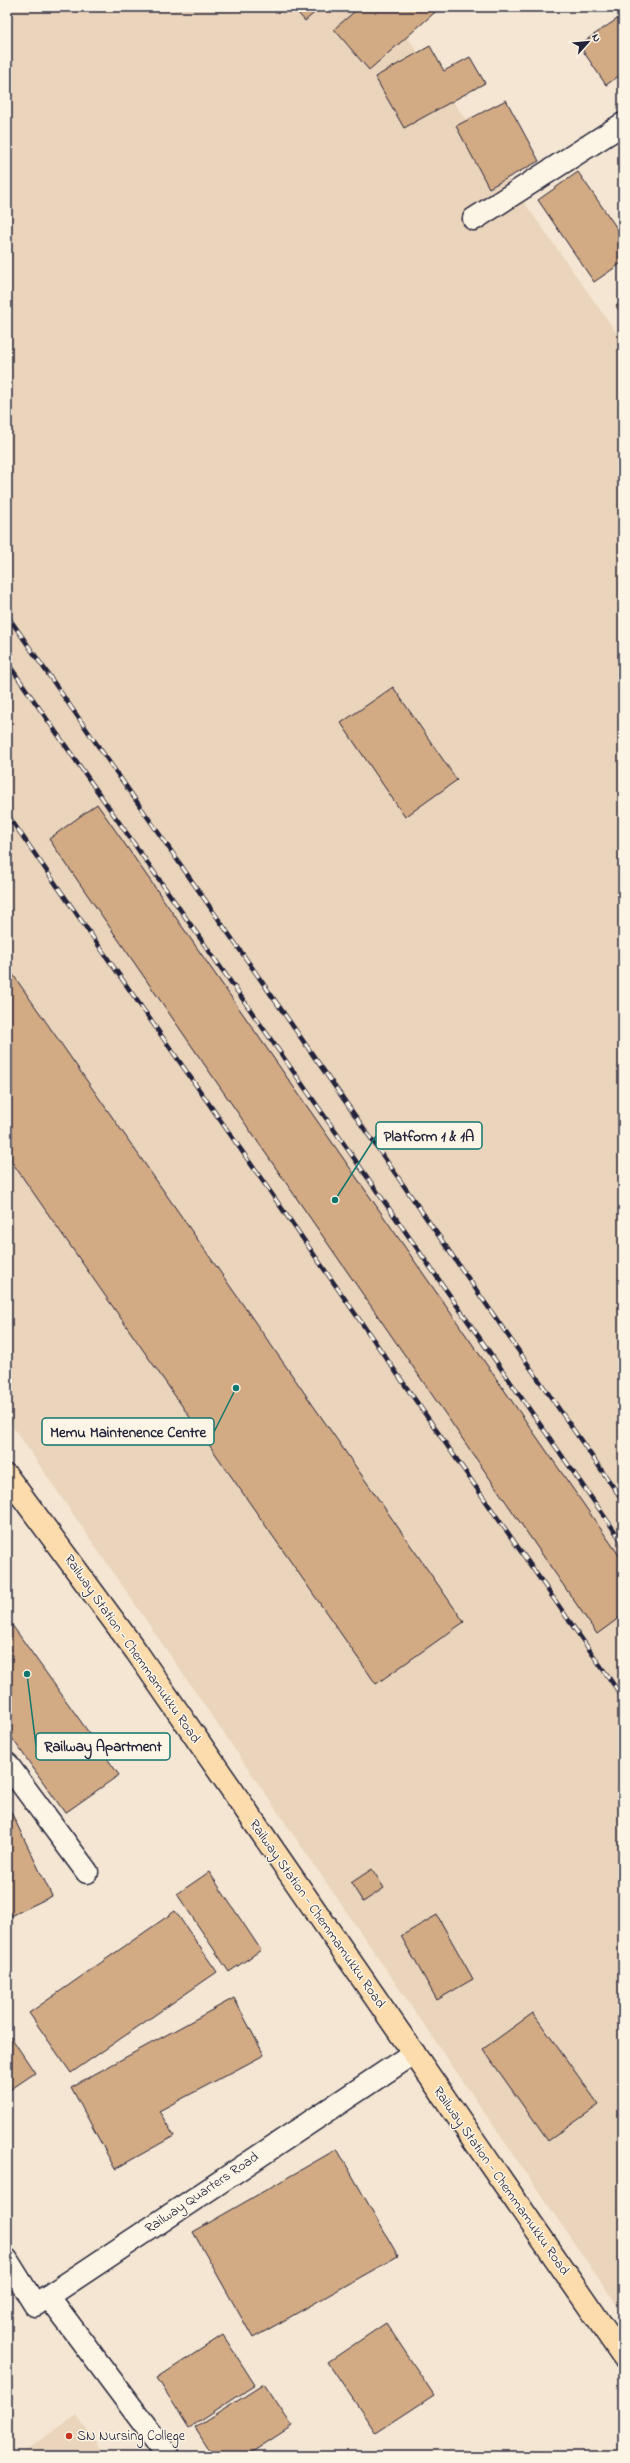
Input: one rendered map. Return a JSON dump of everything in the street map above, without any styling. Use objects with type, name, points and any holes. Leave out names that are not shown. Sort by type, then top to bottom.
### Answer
[{"type":"main road","name":"Railway Station - Chemmamukku Road","points":[[7,1476],[136,1650],[623,2356]]},
{"type":"street","points":[[474,220],[623,124]]},
{"type":"street","points":[[7,1764],[87,1872]]},
{"type":"street","name":"Railway Quarters Road","points":[[7,2260],[34,2305],[414,2053]]},
{"type":"street","points":[[48,2296],[168,2456]]},
{"type":"shaded area","points":[[7,7],[386,7],[623,342],[623,2314],[7,1418]]},
{"type":"shaded area","name":"SN Nursing College","points":[[77,2415],[105,2456],[17,2456]]},
{"type":"building","points":[[293,7],[321,7],[305,21]]},
{"type":"building","points":[[360,7],[441,7],[369,70],[334,29]]},
{"type":"building","points":[[623,15],[623,73],[606,85],[579,45]]},
{"type":"building","points":[[430,46],[444,71],[470,57],[485,83],[404,128],[375,77]]},
{"type":"building","points":[[506,100],[539,161],[489,188],[456,126]]},
{"type":"building","points":[[578,172],[623,237],[623,262],[594,282],[538,200]]},
{"type":"building","points":[[623,301],[623,316],[616,306]]},
{"type":"building","points":[[393,687],[457,780],[405,817],[341,723]]},
{"type":"building","points":[[97,804],[623,1561],[623,1615],[597,1634],[49,839]]},
{"type":"building","points":[[7,966],[464,1622],[376,1684],[7,1155]]},
{"type":"building","points":[[7,1618],[119,1775],[65,1813],[7,1731]]},
{"type":"building","points":[[7,1804],[52,1896],[7,1918]]},
{"type":"building","points":[[372,1869],[384,1888],[363,1902],[351,1883]]},
{"type":"building","points":[[209,1872],[261,1950],[229,1972],[177,1894]]},
{"type":"building","points":[[175,1911],[217,1972],[71,2073],[29,2013]]},
{"type":"building","points":[[437,1915],[473,1979],[437,2000],[401,1936]]},
{"type":"building","points":[[234,1998],[264,2055],[159,2111],[174,2136],[115,2169],[71,2087]]},
{"type":"building","points":[[533,2013],[599,2105],[548,2141],[483,2049]]},
{"type":"building","points":[[11,2037],[35,2073],[7,2092],[7,2040]]},
{"type":"building","points":[[337,2149],[398,2256],[253,2338],[193,2232]]},
{"type":"building","points":[[386,2323],[434,2395],[376,2433],[328,2362]]},
{"type":"building","points":[[223,2335],[255,2385],[189,2428],[157,2378]]},
{"type":"building","points":[[264,2384],[292,2426],[246,2456],[213,2456],[195,2428]]},
{"type":"railway","points":[[7,615],[623,1501]]},
{"type":"railway","points":[[7,662],[623,1543]]},
{"type":"railway","points":[[7,814],[623,1698]]},
{"type":"place","name":"Platform 1 & 1A","points":[[335,1200]]},
{"type":"place","name":"Memu Maintenence Centre","points":[[236,1388]]},
{"type":"place","name":"Railway Apartment","points":[[27,1674]]},
{"type":"place","name":"SN Nursing College","points":[[69,2436]]}]
